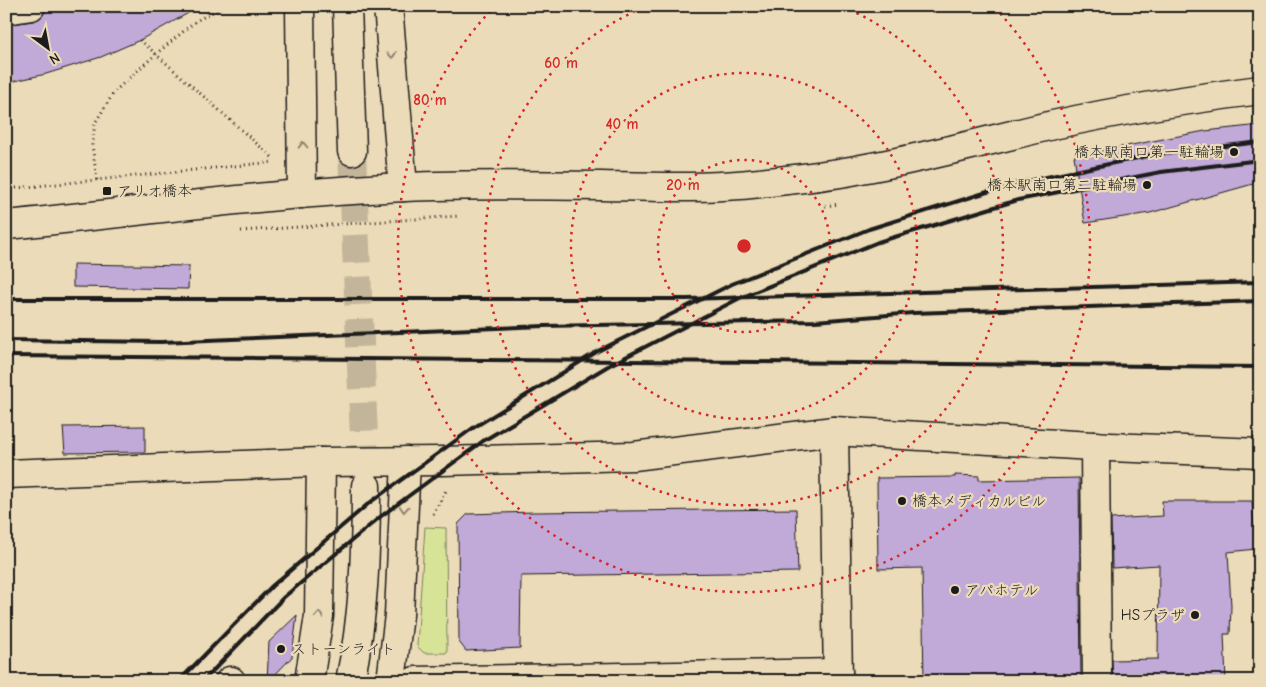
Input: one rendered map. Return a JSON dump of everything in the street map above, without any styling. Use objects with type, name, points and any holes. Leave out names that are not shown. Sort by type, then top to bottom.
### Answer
[{"type":"street","points":[[6,10],[31,6]]},
{"type":"street","points":[[300,6],[302,194]]},
{"type":"street","points":[[347,6],[352,150]]},
{"type":"street","points":[[393,10],[403,187]]},
{"type":"street","points":[[6,225],[302,194],[403,187],[471,185],[659,187],[774,181],[863,169],[1054,125],[1156,105],[1260,90]]},
{"type":"street","points":[[415,681],[838,677],[834,431]]},
{"type":"street","points":[[6,474],[321,462],[634,456],[834,431],[1095,446],[1260,452]]},
{"type":"street","points":[[1095,446],[1097,681]]},
{"type":"street","points":[[391,681],[399,615],[406,461]]},
{"type":"street","points":[[309,681],[320,616],[321,462]]},
{"type":"street","points":[[350,681],[366,556],[366,486]]},
{"type":"path","points":[[97,180],[92,144],[94,123],[115,91],[196,21],[224,6]]},
{"type":"path","points":[[140,40],[277,162]]},
{"type":"path","points":[[277,162],[279,155]]},
{"type":"path","points":[[6,189],[179,170],[277,162]]},
{"type":"path","points":[[430,521],[448,486]]},
{"type":"green space","points":[[425,527],[446,528],[447,653],[424,653],[417,646]]},
{"type":"building","points":[[46,6],[201,6],[140,40],[101,57],[46,74],[6,83],[6,25],[33,21],[40,18],[45,12]]},
{"type":"building","name":"橋本駅南口第二駐輪場","points":[[1260,125],[1260,182],[1150,213],[1085,223],[1074,156],[1205,131]]},
{"type":"building","points":[[73,264],[189,266],[188,289],[73,287]]},
{"type":"building","points":[[145,426],[145,452],[65,453],[63,427]]},
{"type":"building","points":[[955,475],[979,476],[979,480],[1079,478],[1081,681],[924,681],[922,568],[878,569],[877,478],[955,477]]},
{"type":"building","points":[[1162,501],[1252,501],[1256,549],[1228,552],[1231,606],[1230,634],[1224,634],[1226,681],[1113,681],[1112,660],[1158,659],[1159,565],[1112,568],[1111,519],[1163,516]]},
{"type":"building","points":[[796,509],[798,572],[521,576],[520,648],[466,651],[459,642],[458,524],[468,514]]},
{"type":"building","name":"ストーンライト","points":[[297,615],[292,657],[267,681],[269,642]]},
{"type":"tunnel","points":[[352,151],[366,486]]},
{"type":"railway","points":[[179,681],[272,586],[368,504],[473,428],[598,351],[732,284],[869,229],[1013,184],[1157,154],[1260,142]]},
{"type":"railway","points":[[203,681],[284,597],[380,517],[483,441],[608,366],[740,298],[878,242],[1018,200],[1161,172],[1260,160]]},
{"type":"railway","points":[[6,299],[687,299],[1260,282]]},
{"type":"railway","points":[[6,340],[161,342],[544,326],[815,321],[913,313],[1260,301]]},
{"type":"railway","points":[[6,356],[1260,367]]},
{"type":"place","name":"橋本駅南口第一駐輪場","points":[[1234,152]]},
{"type":"place","name":"橋本駅南口第二駐輪場","points":[[1147,185]]},
{"type":"place","name":"アリオ橋本","points":[[107,191]]},
{"type":"place","name":"橋本メディカルビル","points":[[902,501]]},
{"type":"place","name":"アパホテル","points":[[955,590]]},
{"type":"place","name":"HSプラザ","points":[[1195,615]]},
{"type":"place","name":"ストーンライト","points":[[281,649]]}]
